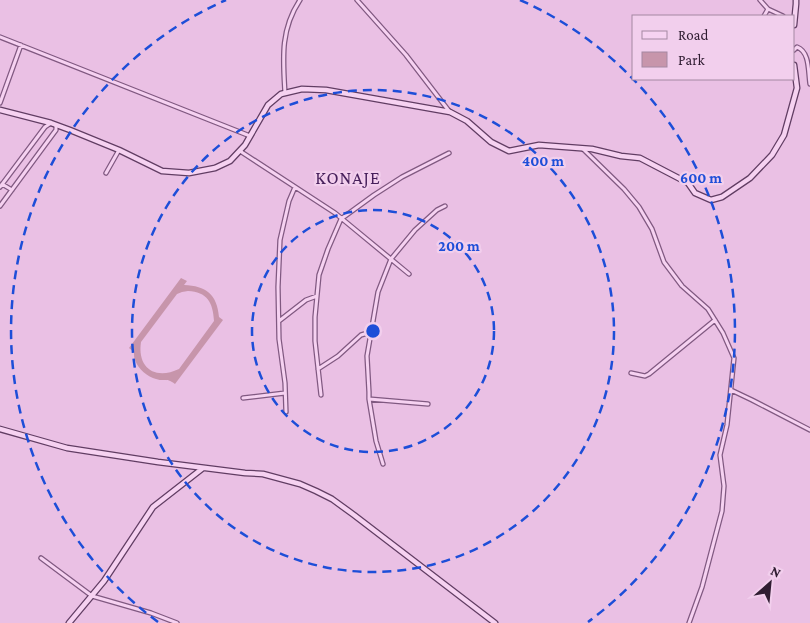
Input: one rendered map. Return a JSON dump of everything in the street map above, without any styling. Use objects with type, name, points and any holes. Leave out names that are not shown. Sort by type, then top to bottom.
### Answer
[{"type":"main road","points":[[795,15],[796,0]]},
{"type":"main road","points":[[0,110],[53,124],[119,150],[162,171],[189,173],[215,168],[230,161],[250,136],[268,105],[281,94],[302,89],[326,90],[450,112],[468,120],[490,142],[509,151],[539,145],[592,149],[621,156],[640,158],[688,183],[695,193],[711,200],[722,197],[750,178],[772,155],[784,135],[797,88],[795,73]]},
{"type":"main road","points":[[0,429],[67,448],[203,468],[263,474],[316,490],[354,515],[495,623]]},
{"type":"main road","points":[[70,623],[104,581],[153,507],[203,468]]},
{"type":"street","points":[[285,93],[284,39],[294,9],[300,0]]},
{"type":"street","points":[[357,0],[406,55],[450,112]]},
{"type":"street","points":[[760,0],[768,9],[781,15]]},
{"type":"street","points":[[765,15],[768,9]]},
{"type":"street","points":[[0,37],[250,136]]},
{"type":"street","points":[[0,103],[21,45]]},
{"type":"street","points":[[795,49],[797,47],[801,48],[807,56],[810,64],[808,73],[810,84]]},
{"type":"street","points":[[0,206],[12,190],[54,134],[56,130],[53,124],[45,127],[1,185],[12,190]]},
{"type":"street","points":[[582,148],[624,189],[639,207],[652,229],[664,262],[682,286],[708,309],[723,333],[734,358],[727,425],[720,455],[724,486],[722,511],[702,587],[689,623]]},
{"type":"street","points":[[106,173],[119,150]]},
{"type":"street","points":[[239,150],[335,213],[409,274]]},
{"type":"street","points":[[321,395],[314,317],[319,275],[341,219],[374,194],[449,153]]},
{"type":"street","points":[[286,412],[285,383],[279,339],[278,287],[280,240],[288,201],[295,187]]},
{"type":"street","points":[[382,464],[369,399],[367,356],[378,292],[391,259],[415,230],[437,210],[445,206]]},
{"type":"street","points":[[278,321],[306,300],[317,296]]},
{"type":"street","points":[[631,372],[645,376],[649,374],[715,320]]},
{"type":"street","points":[[318,369],[338,356],[361,335],[371,332]]},
{"type":"street","points":[[730,390],[810,430]]},
{"type":"street","points":[[243,398],[285,393]]},
{"type":"street","points":[[369,399],[428,404]]},
{"type":"street","points":[[41,558],[92,596],[151,613],[177,623]]},
{"type":"green space","points":[[181,278],[187,281],[184,285],[204,290],[216,302],[219,317],[223,320],[175,384],[170,381],[153,378],[147,374],[138,366],[134,352],[129,348]],"holes":[[[188,291],[195,292],[208,299],[214,321],[179,369],[163,373],[150,370],[142,359],[141,342],[177,294]]]},
{"type":"district","name":"KONAJE","points":[[348,178]]}]
